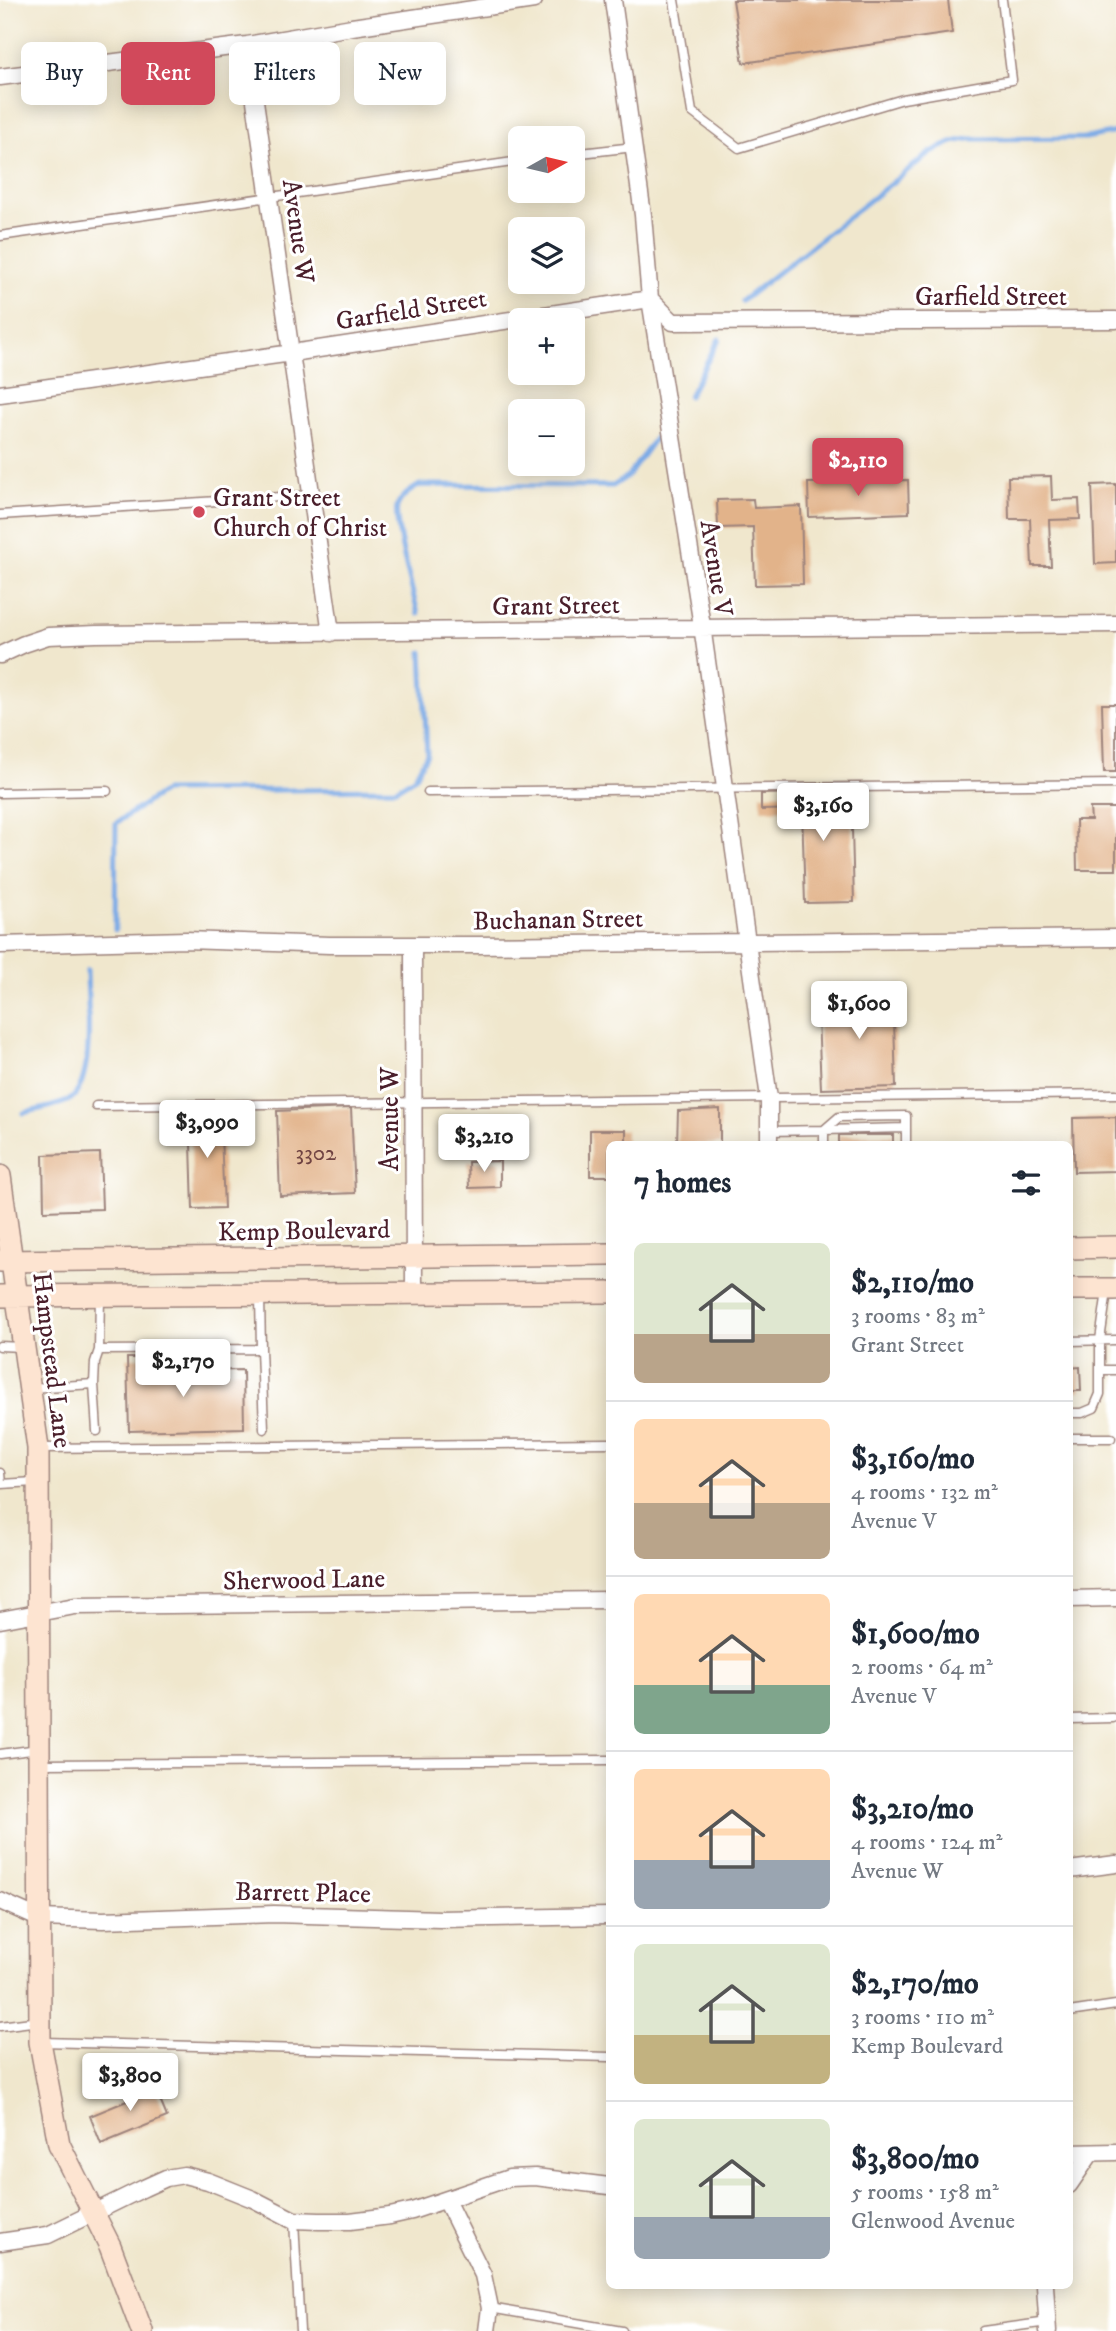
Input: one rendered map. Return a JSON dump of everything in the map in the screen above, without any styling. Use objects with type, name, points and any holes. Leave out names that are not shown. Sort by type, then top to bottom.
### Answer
[{"type":"main road","name":"Hampstead Lane","points":[[0,1176],[8,1296],[24,1347],[38,1448],[39,2031],[59,2144],[110,2246],[142,2331]]},
{"type":"main road","points":[[1073,1248],[1116,1247]]},
{"type":"main road","name":"Kemp Boulevard","points":[[6,1261],[606,1254]]},
{"type":"main road","points":[[1073,1289],[1112,1289]]},
{"type":"main road","points":[[8,1296],[606,1292]]},
{"type":"street","points":[[264,42],[352,26],[534,0]]},
{"type":"street","name":"Avenue V","points":[[613,0],[643,215],[650,299],[702,626],[769,1098],[769,1138]]},
{"type":"street","points":[[0,77],[229,47]]},
{"type":"street","name":"Avenue W","points":[[256,105],[331,633]]},
{"type":"street","name":"Garfield Street","points":[[0,394],[650,299],[673,322],[1116,320]]},
{"type":"street","name":"Grant Street","points":[[0,655],[48,636],[702,626],[1116,624]]},
{"type":"street","name":"Buchanan Street","points":[[0,945],[199,940],[413,945],[1116,938]]},
{"type":"street","name":"Avenue W","points":[[413,945],[414,1293]]},
{"type":"street","points":[[1073,1599],[1116,1598]]},
{"type":"street","name":"Sherwood Lane","points":[[0,1620],[75,1606],[606,1600]]},
{"type":"street","points":[[1073,1869],[1116,1864]]},
{"type":"street","name":"Barrett Place","points":[[0,1901],[38,1918],[103,1920],[274,1914],[440,1919],[606,1916]]},
{"type":"street","points":[[1073,2153],[1116,2152]]},
{"type":"street","points":[[1073,2179],[1091,2153]]},
{"type":"street","points":[[0,2242],[48,2235],[166,2178],[184,2175],[208,2181],[253,2199],[293,2220],[371,2219],[412,2211],[509,2178],[536,2177],[606,2186]]},
{"type":"street","points":[[446,2200],[483,2275],[490,2308],[487,2331]]},
{"type":"street","points":[[1045,2289],[1048,2327]]},
{"type":"lane","points":[[674,0],[692,112],[739,148],[903,99],[1012,80],[1002,0]]},
{"type":"lane","points":[[585,153],[634,147]]},
{"type":"lane","points":[[0,236],[508,163]]},
{"type":"lane","points":[[0,515],[312,495]]},
{"type":"lane","points":[[428,792],[1116,784]]},
{"type":"lane","points":[[0,793],[107,791]]},
{"type":"lane","points":[[96,1106],[1116,1094]]},
{"type":"lane","points":[[769,1138],[824,1130],[839,1117],[906,1116],[906,1141]]},
{"type":"lane","points":[[824,1130],[824,1141]]},
{"type":"lane","points":[[1073,1413],[1094,1408],[1100,1394],[1100,1340],[1112,1289]]},
{"type":"lane","points":[[260,1294],[264,1429]]},
{"type":"lane","points":[[97,1430],[94,1384],[95,1362],[99,1350],[100,1296]]},
{"type":"lane","points":[[1073,1341],[1116,1340]]},
{"type":"lane","points":[[0,1346],[24,1347]]},
{"type":"lane","points":[[99,1350],[261,1349]]},
{"type":"lane","points":[[1100,1370],[1116,1370]]},
{"type":"lane","points":[[30,1388],[94,1384]]},
{"type":"lane","points":[[1073,1438],[1111,1438]]},
{"type":"lane","points":[[38,1448],[606,1443]]},
{"type":"lane","points":[[0,1472],[0,1484],[38,1481]]},
{"type":"lane","points":[[1073,1719],[1114,1718]]},
{"type":"lane","points":[[0,1754],[606,1760]]},
{"type":"lane","points":[[1073,2011],[1116,2005]]},
{"type":"lane","points":[[0,2026],[39,2031],[606,2057]]},
{"type":"lane","points":[[293,2220],[300,2331]]},
{"type":"lane","points":[[490,2308],[622,2331]]},
{"type":"lane","points":[[983,2331],[1048,2327]]},
{"type":"building","points":[[733,0],[948,0],[952,33],[743,63]]},
{"type":"building","points":[[1051,476],[1052,500],[1079,499],[1080,519],[1049,520],[1051,566],[1032,566],[1030,519],[1009,519],[1008,477]]},
{"type":"building","points":[[908,480],[909,513],[809,517],[808,483]]},
{"type":"building","points":[[1116,484],[1116,563],[1095,564],[1092,485]]},
{"type":"building","points":[[753,499],[754,508],[801,506],[803,584],[755,585],[753,527],[718,528],[717,500]]},
{"type":"building","points":[[1102,704],[1116,704],[1116,772],[1104,772]]},
{"type":"building","points":[[851,792],[854,902],[805,903],[802,809],[761,810],[761,794]]},
{"type":"building","points":[[1090,808],[1116,808],[1116,870],[1077,870],[1076,820],[1091,820]]},
{"type":"building","points":[[893,987],[896,1087],[821,1089],[818,1017],[841,1016],[840,988]]},
{"type":"building","points":[[351,1108],[355,1193],[280,1196],[277,1111]]},
{"type":"building","points":[[720,1109],[720,1141],[677,1141],[678,1111]]},
{"type":"building","points":[[220,1110],[224,1208],[193,1209],[190,1111]]},
{"type":"building","points":[[1116,1117],[1116,1171],[1074,1172],[1073,1118]]},
{"type":"building","points":[[590,1130],[626,1130],[626,1141],[606,1141],[606,1176],[590,1176]]},
{"type":"building","points":[[839,1135],[893,1135],[893,1141],[839,1141]]},
{"type":"building","points":[[100,1153],[102,1209],[44,1211],[43,1155]]},
{"type":"building","points":[[500,1161],[500,1187],[469,1188],[468,1162]]},
{"type":"building","points":[[127,1358],[151,1358],[152,1372],[243,1370],[244,1428],[129,1431]]},
{"type":"building","points":[[1080,1367],[1081,1391],[1073,1391],[1073,1368]]},
{"type":"building","points":[[150,2076],[167,2117],[101,2144],[90,2116],[139,2096],[133,2083]]},
{"type":"waterway","points":[[742,301],[931,152],[953,142],[968,139],[1086,138],[1116,132]]},
{"type":"waterway","points":[[689,396],[719,339]]},
{"type":"waterway","points":[[418,614],[397,515],[399,503],[409,492],[420,485],[613,486],[628,476],[656,437]]},
{"type":"waterway","points":[[115,930],[116,823],[164,791],[396,789],[415,777],[427,754],[422,652]]},
{"type":"waterway","points":[[24,1113],[67,1101],[79,1089],[87,1057],[87,970]]},
{"type":"place","name":"Grant Street Church of Christ","points":[[199,512]]}]
